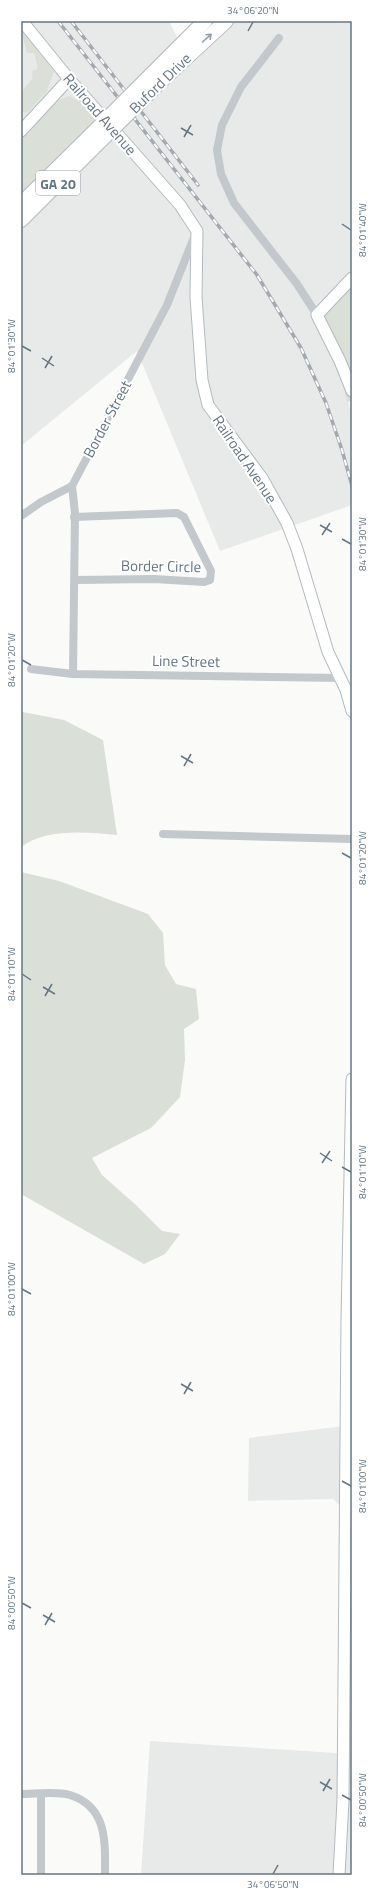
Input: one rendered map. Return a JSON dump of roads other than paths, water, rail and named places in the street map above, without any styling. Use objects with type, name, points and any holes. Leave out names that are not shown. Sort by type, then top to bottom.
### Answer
[{"type":"highway","name":"Buford Drive","points":[[91,142],[154,80],[204,21]]},
{"type":"highway","name":"Buford Drive","points":[[154,80],[226,21]]},
{"type":"highway","name":"GA 20","points":[[21,204],[91,142]]},
{"type":"highway","name":"GA 20","points":[[21,220],[91,142]]},
{"type":"street","name":"Railroad Avenue","points":[[22,21],[69,79],[180,205],[197,231],[196,297],[202,380],[208,405],[262,478],[287,523],[297,549],[328,652],[341,678],[352,712]]},
{"type":"street","points":[[278,38],[241,87],[222,125],[217,150],[221,174],[234,203],[297,284],[317,315],[340,361],[352,391]]},
{"type":"street","points":[[21,131],[69,79]]},
{"type":"street","name":"Border Street","points":[[72,486],[167,305],[197,231]]},
{"type":"street","points":[[317,315],[352,278]]},
{"type":"street","points":[[21,516],[41,502],[72,486],[75,580],[72,650],[73,674]]},
{"type":"street","name":"Border Circle","points":[[74,517],[177,513],[184,517],[210,571],[210,580],[204,582],[154,579],[75,580]]},
{"type":"street","name":"Line Street","points":[[31,669],[73,674],[341,678]]},
{"type":"street","points":[[163,834],[352,839]]},
{"type":"street","points":[[339,1875],[348,1798],[347,1319],[352,1079]]},
{"type":"street","points":[[21,1794],[70,1795],[85,1803],[98,1816],[105,1833],[105,1875]]},
{"type":"street","points":[[41,1794],[41,1875]]},
{"type":"railway","points":[[58,21],[257,275],[301,348],[326,403],[342,450],[352,486]]},
{"type":"railway","points":[[71,21],[198,185]]}]
